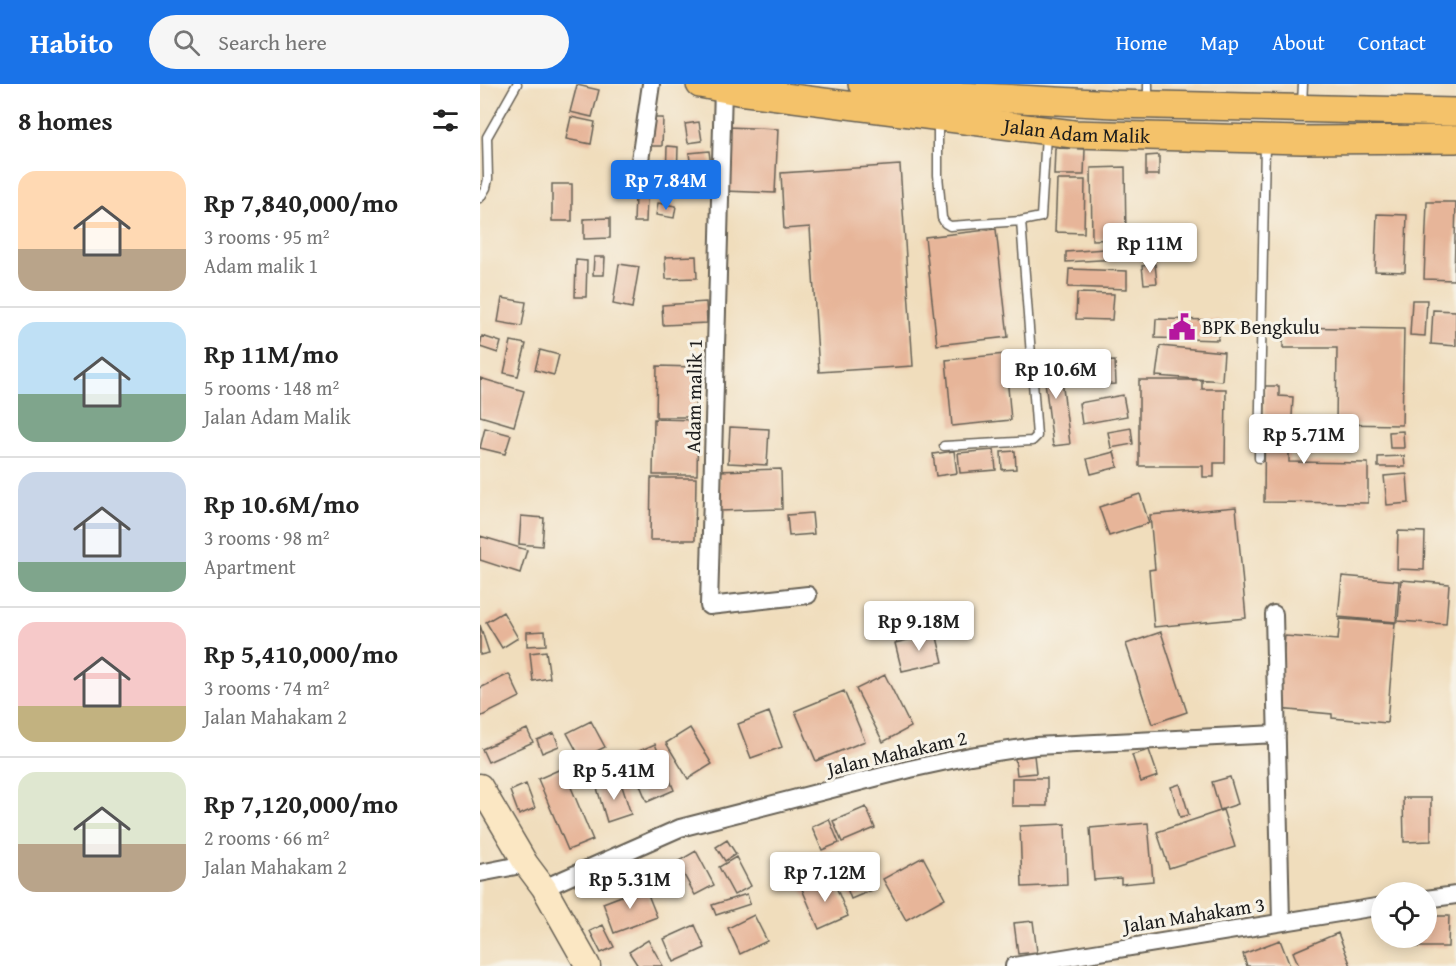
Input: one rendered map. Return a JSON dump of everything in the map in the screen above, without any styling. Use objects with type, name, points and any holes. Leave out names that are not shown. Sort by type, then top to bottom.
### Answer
[{"type":"main road","name":"Jalan Adam Malik","points":[[862,84],[932,98],[1046,131],[1072,134],[1302,140],[1456,139]]},
{"type":"main road","name":"Jalan Adam Malik","points":[[712,86],[932,98],[1148,94],[1303,96],[1456,112]]},
{"type":"main road","points":[[1302,140],[1303,96]]},
{"type":"street","points":[[636,188],[651,84]]},
{"type":"street","name":"Adam malik 1","points":[[712,86],[709,606],[808,595]]},
{"type":"street","points":[[1274,614],[1281,922]]},
{"type":"street","name":"Jalan Mahakam 2","points":[[544,888],[680,828],[970,756],[1035,746],[1277,734]]},
{"type":"street","points":[[480,786],[526,864],[544,888],[588,966]]},
{"type":"street","points":[[480,873],[526,864]]},
{"type":"street","points":[[1437,898],[1456,895]]},
{"type":"street","name":"Jalan Mahakam 3","points":[[1014,966],[1371,908]]},
{"type":"lane","points":[[480,198],[488,179],[487,137],[517,84]]},
{"type":"lane","points":[[932,98],[938,175],[945,223],[950,226],[1037,219],[1043,213],[1046,131]]},
{"type":"lane","points":[[1260,458],[1265,139]]},
{"type":"lane","points":[[944,446],[1032,441],[1037,436],[1021,221]]},
{"type":"building","points":[[577,85],[599,90],[592,117],[570,112]]},
{"type":"building","points":[[571,117],[595,122],[591,144],[566,139]]},
{"type":"building","points":[[652,118],[663,118],[662,146],[651,146]]},
{"type":"building","points":[[699,122],[702,141],[688,143],[685,124]]},
{"type":"building","points":[[727,127],[778,129],[775,193],[724,191]]},
{"type":"building","points":[[667,146],[678,147],[677,179],[666,179]]},
{"type":"building","points":[[1055,148],[1085,149],[1084,175],[1054,175]]},
{"type":"building","points":[[709,151],[714,189],[694,192],[689,153]]},
{"type":"building","points":[[1159,155],[1159,175],[1146,175],[1146,156]]},
{"type":"building","points":[[900,165],[913,366],[819,372],[810,227],[784,229],[781,173]]},
{"type":"building","points":[[1125,167],[1126,239],[1092,240],[1091,168]]},
{"type":"building","points":[[1057,180],[1085,180],[1084,233],[1055,232]]},
{"type":"building","points":[[552,184],[572,184],[572,221],[552,221]]},
{"type":"building","points":[[635,196],[647,196],[646,222],[634,222]]},
{"type":"building","points":[[1427,202],[1456,202],[1454,280],[1424,279]]},
{"type":"building","points":[[658,203],[676,206],[674,218],[656,215]]},
{"type":"building","points":[[1377,214],[1407,215],[1405,272],[1375,271]]},
{"type":"building","points":[[610,218],[610,238],[584,239],[584,219]]},
{"type":"building","points":[[996,229],[1008,337],[937,345],[925,237]]},
{"type":"building","points":[[1117,248],[1117,259],[1066,262],[1066,252]]},
{"type":"building","points":[[696,256],[697,278],[666,279],[665,257]]},
{"type":"building","points":[[594,257],[605,257],[604,275],[593,275]]},
{"type":"building","points":[[576,260],[587,261],[586,297],[575,297]]},
{"type":"building","points":[[619,264],[639,267],[632,308],[613,304]]},
{"type":"building","points":[[1155,264],[1157,283],[1144,284],[1142,266]]},
{"type":"building","points":[[1069,269],[1127,271],[1127,289],[1068,287]]},
{"type":"building","points":[[1077,293],[1114,294],[1112,320],[1076,319]]},
{"type":"building","points":[[502,298],[526,302],[522,326],[498,322]]},
{"type":"building","points":[[1412,300],[1427,300],[1425,336],[1410,335]]},
{"type":"building","points":[[706,302],[707,323],[663,325],[662,305]]},
{"type":"building","points":[[1433,310],[1456,311],[1456,346],[1431,344]]},
{"type":"building","points":[[1156,319],[1219,320],[1218,340],[1155,338]]},
{"type":"building","points":[[1283,327],[1404,329],[1402,425],[1336,424],[1337,348],[1283,348]]},
{"type":"building","points":[[482,336],[501,342],[498,353],[480,347]]},
{"type":"building","points":[[511,341],[526,344],[518,376],[504,373]]},
{"type":"building","points":[[1160,346],[1224,352],[1222,381],[1156,376]]},
{"type":"building","points":[[540,350],[559,355],[554,375],[535,370]]},
{"type":"building","points":[[1005,354],[1011,420],[952,426],[946,360]]},
{"type":"building","points":[[1059,355],[1070,444],[1053,446],[1042,357]]},
{"type":"building","points":[[1115,361],[1116,384],[1074,386],[1073,363]]},
{"type":"building","points":[[657,366],[696,367],[695,417],[656,417]]},
{"type":"building","points":[[480,378],[524,391],[514,426],[480,416]]},
{"type":"building","points":[[1139,380],[1202,380],[1202,389],[1226,389],[1225,463],[1214,463],[1214,477],[1203,477],[1203,466],[1139,466]]},
{"type":"building","points":[[1265,386],[1279,386],[1279,396],[1293,397],[1292,417],[1289,417],[1289,462],[1368,463],[1368,503],[1264,502]]},
{"type":"building","points":[[1123,395],[1127,416],[1082,424],[1079,403]]},
{"type":"building","points":[[654,419],[698,420],[697,475],[653,475]]},
{"type":"building","points":[[730,427],[769,429],[767,465],[728,463]]},
{"type":"building","points":[[485,428],[511,435],[505,454],[480,448]]},
{"type":"building","points":[[1131,428],[1133,444],[1111,448],[1108,432]]},
{"type":"building","points":[[1403,431],[1404,448],[1390,448],[1389,432]]},
{"type":"building","points":[[994,450],[996,470],[960,473],[958,453]]},
{"type":"building","points":[[954,451],[957,473],[936,476],[933,454]]},
{"type":"building","points":[[1015,451],[1016,469],[1002,470],[1001,452]]},
{"type":"building","points":[[1114,452],[1118,467],[1091,474],[1087,459]]},
{"type":"building","points":[[1404,456],[1405,467],[1378,467],[1378,457]]},
{"type":"building","points":[[781,469],[782,509],[720,511],[719,471]]},
{"type":"building","points":[[1407,474],[1409,503],[1387,505],[1384,476]]},
{"type":"building","points":[[651,478],[696,478],[695,540],[650,540]]},
{"type":"building","points":[[1140,494],[1149,523],[1109,536],[1099,507]]},
{"type":"building","points":[[1236,507],[1246,618],[1154,627],[1149,570],[1155,569],[1150,515]]},
{"type":"building","points":[[812,513],[814,534],[789,536],[787,515]]},
{"type":"building","points":[[521,516],[544,518],[542,546],[519,544]]},
{"type":"building","points":[[1398,531],[1425,532],[1424,570],[1397,569]]},
{"type":"building","points":[[480,536],[527,550],[520,573],[480,560]]},
{"type":"building","points":[[1342,576],[1399,581],[1396,622],[1338,617]]},
{"type":"building","points":[[1401,580],[1449,584],[1446,624],[1398,621]]},
{"type":"building","points":[[503,612],[518,638],[502,648],[486,622]]},
{"type":"building","points":[[1340,619],[1395,623],[1387,723],[1332,718],[1332,714],[1278,709],[1285,636],[1338,640]]},
{"type":"building","points":[[480,625],[489,653],[480,655]]},
{"type":"building","points":[[545,631],[546,645],[527,646],[527,632]]},
{"type":"building","points":[[1161,632],[1187,712],[1152,724],[1126,644]]},
{"type":"building","points":[[936,633],[943,662],[902,671],[895,643]]},
{"type":"building","points":[[546,651],[550,678],[533,681],[530,653]]},
{"type":"building","points":[[509,674],[520,697],[480,717],[480,688]]},
{"type":"building","points":[[885,675],[911,727],[883,742],[856,689]]},
{"type":"building","points":[[844,691],[865,741],[816,761],[795,711]]},
{"type":"building","points":[[769,712],[782,747],[751,758],[738,724]]},
{"type":"building","points":[[591,721],[605,747],[581,759],[567,733]]},
{"type":"building","points":[[690,728],[712,764],[688,779],[666,743]]},
{"type":"building","points":[[527,729],[533,742],[488,762],[482,749]]},
{"type":"building","points":[[554,733],[559,746],[542,753],[537,740]]},
{"type":"building","points":[[655,744],[674,790],[647,802],[628,756]]},
{"type":"building","points":[[1149,750],[1158,776],[1141,782],[1132,755]]},
{"type":"building","points":[[1034,755],[1036,773],[1017,775],[1015,758]]},
{"type":"building","points":[[563,768],[593,840],[568,850],[538,779]]},
{"type":"building","points":[[1230,777],[1238,804],[1220,810],[1212,782]]},
{"type":"building","points":[[1012,778],[1047,778],[1047,806],[1012,806]]},
{"type":"building","points":[[620,780],[631,814],[607,822],[597,788]]},
{"type":"building","points":[[526,784],[535,808],[519,815],[510,791]]},
{"type":"building","points":[[1180,784],[1189,815],[1180,817],[1171,787]]},
{"type":"building","points":[[1403,798],[1431,798],[1431,841],[1404,842]]},
{"type":"building","points":[[866,807],[875,828],[842,842],[833,821]]},
{"type":"building","points":[[1223,810],[1235,847],[1169,868],[1157,832]]},
{"type":"building","points":[[829,819],[839,843],[822,850],[812,827]]},
{"type":"building","points":[[1148,823],[1153,881],[1121,884],[1121,878],[1094,880],[1090,828]]},
{"type":"building","points":[[1065,824],[1067,885],[1022,887],[1020,826]]},
{"type":"building","points":[[727,840],[736,854],[725,861],[716,847]]},
{"type":"building","points":[[696,851],[714,885],[695,895],[677,862]]},
{"type":"building","points":[[736,857],[751,886],[734,895],[719,867]]},
{"type":"building","points":[[923,857],[945,898],[906,920],[883,879]]},
{"type":"building","points":[[864,870],[872,890],[851,899],[843,878]]},
{"type":"building","points":[[832,877],[848,916],[819,929],[802,889]]},
{"type":"building","points":[[645,887],[657,917],[614,933],[603,903]]},
{"type":"building","points":[[747,894],[750,904],[716,915],[712,905]]},
{"type":"building","points":[[754,915],[767,941],[740,954],[728,928]]},
{"type":"building","points":[[1437,916],[1449,916],[1448,947],[1437,947]]},
{"type":"building","points":[[1033,921],[1037,952],[1018,954],[1014,923]]},
{"type":"building","points":[[603,925],[614,947],[601,953],[590,931]]},
{"type":"building","points":[[695,925],[705,948],[674,962],[664,939]]},
{"type":"building","points":[[1338,933],[1351,966],[1299,966],[1293,952]]},
{"type":"building","points":[[648,940],[663,966],[638,966],[629,952]]},
{"type":"building","points":[[1280,940],[1290,966],[1247,966],[1243,954]]},
{"type":"place","name":"BPK Bengkulu","points":[[1182,327]]}]
